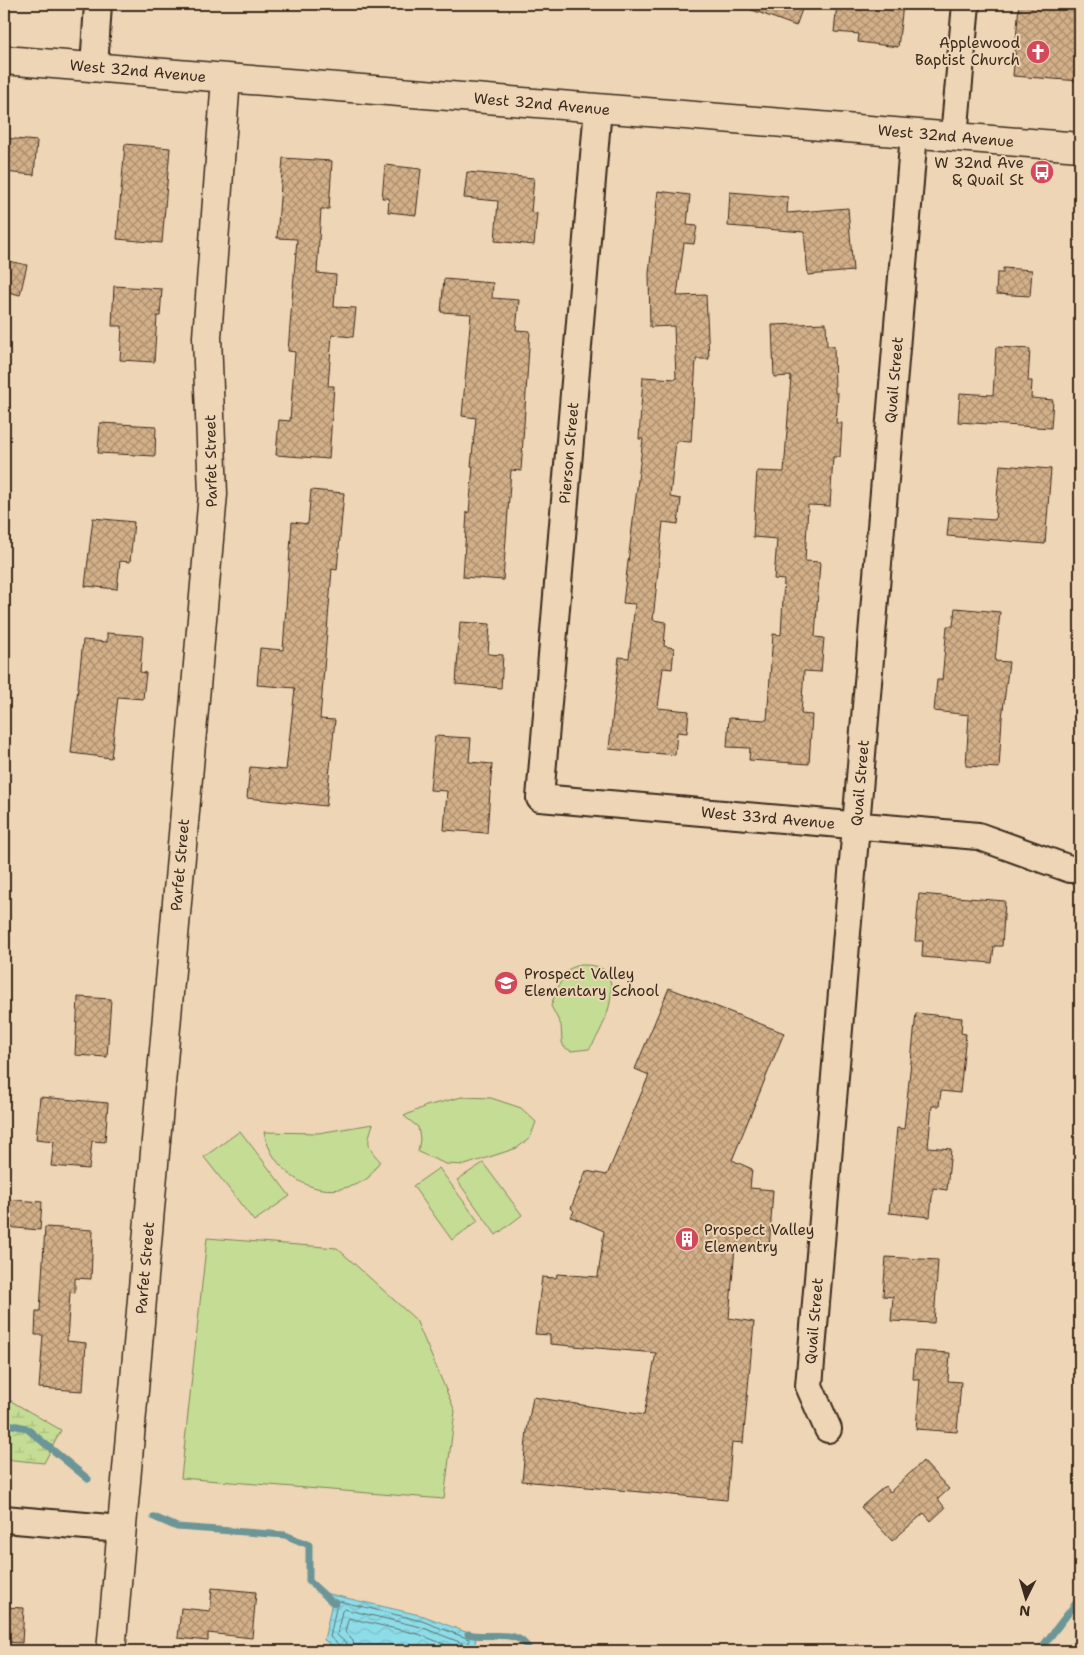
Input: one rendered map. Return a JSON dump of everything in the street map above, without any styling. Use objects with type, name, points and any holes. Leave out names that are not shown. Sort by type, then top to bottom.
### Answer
[{"type":"street","points":[[94,68],[98,4]]},
{"type":"street","points":[[954,137],[966,4]]},
{"type":"street","name":"West 32nd Avenue","points":[[4,60],[1080,147]]},
{"type":"street","name":"Parfet Street","points":[[111,1651],[213,494],[207,337],[226,78]]},
{"type":"street","name":"Pierson Street","points":[[540,798],[598,108]]},
{"type":"street","name":"Quail Street","points":[[828,1429],[808,1386],[914,134]]},
{"type":"street","name":"West 33rd Avenue","points":[[540,798],[978,836],[1070,869],[1080,869]]},
{"type":"street","points":[[4,1519],[121,1530]]},
{"type":"green space","points":[[579,965],[599,967],[607,974],[611,983],[611,994],[605,1019],[589,1049],[571,1051],[564,1047],[561,1025],[551,1006],[557,988],[569,969]]},
{"type":"green space","points":[[462,1097],[491,1098],[521,1108],[536,1122],[530,1138],[517,1148],[465,1165],[446,1164],[418,1152],[420,1139],[418,1127],[404,1116],[426,1106]]},
{"type":"green space","points":[[373,1124],[369,1144],[380,1161],[369,1177],[351,1186],[334,1190],[320,1189],[294,1178],[275,1158],[264,1132],[318,1133]]},
{"type":"green space","points":[[240,1131],[290,1196],[254,1221],[204,1157]]},
{"type":"green space","points":[[483,1163],[522,1215],[496,1235],[457,1180]]},
{"type":"green space","points":[[439,1168],[478,1221],[452,1240],[413,1186]]},
{"type":"green space","points":[[207,1238],[337,1248],[416,1320],[455,1411],[444,1499],[181,1478]]},
{"type":"green space","points":[[4,1397],[61,1430],[44,1463],[4,1459]]},
{"type":"water","points":[[320,1592],[424,1616],[476,1636],[474,1651],[339,1651],[324,1640],[332,1602]]},
{"type":"building","points":[[742,4],[804,4],[796,26],[741,6]]},
{"type":"building","points":[[837,4],[903,5],[898,47],[858,42],[859,34],[834,32]]},
{"type":"building","points":[[1019,4],[1080,4],[1080,81],[1013,76]]},
{"type":"building","points":[[4,138],[37,141],[34,175],[4,172]]},
{"type":"building","points":[[125,144],[170,148],[162,243],[117,239]]},
{"type":"building","points":[[283,158],[332,161],[329,209],[321,209],[317,273],[336,275],[334,307],[356,308],[353,337],[332,335],[328,386],[334,386],[329,459],[276,455],[279,420],[290,421],[295,352],[288,351],[297,239],[277,238]]},
{"type":"building","points":[[385,165],[421,169],[416,215],[388,212],[389,198],[382,198]]},
{"type":"building","points":[[467,172],[534,178],[531,212],[537,213],[534,245],[495,241],[498,201],[464,198]]},
{"type":"building","points":[[658,191],[690,195],[687,225],[697,226],[694,244],[684,243],[677,296],[706,295],[709,359],[696,359],[691,442],[676,441],[670,497],[681,499],[678,524],[663,522],[653,620],[666,622],[664,646],[674,648],[672,669],[663,668],[658,708],[689,711],[687,733],[677,732],[675,755],[609,749],[619,657],[629,658],[635,604],[623,603],[643,439],[639,439],[643,377],[676,379],[674,326],[650,327],[649,273]]},
{"type":"building","points":[[730,192],[788,197],[787,213],[848,208],[853,271],[808,275],[804,232],[728,226]]},
{"type":"building","points":[[4,260],[27,265],[20,295],[4,291]]},
{"type":"building","points":[[1003,268],[1032,270],[1030,296],[996,294],[997,273],[1003,273]]},
{"type":"building","points":[[444,279],[493,283],[492,298],[519,300],[516,330],[530,331],[521,471],[511,470],[503,580],[463,577],[476,418],[462,416],[471,314],[441,312]]},
{"type":"building","points":[[114,286],[162,289],[160,316],[157,316],[154,362],[120,360],[122,326],[112,326]]},
{"type":"building","points":[[826,323],[827,346],[834,346],[835,393],[838,393],[836,423],[842,423],[840,457],[833,457],[830,506],[808,505],[805,561],[820,562],[815,637],[824,638],[821,672],[804,671],[801,714],[812,715],[809,764],[749,760],[750,748],[727,747],[729,718],[767,720],[773,634],[781,635],[784,580],[774,579],[777,539],[753,537],[757,471],[784,472],[791,376],[774,377],[772,325]]},
{"type":"building","points":[[996,347],[1030,349],[1028,381],[1032,381],[1031,398],[1053,400],[1051,428],[958,422],[960,393],[993,395]]},
{"type":"building","points":[[100,423],[156,426],[155,456],[98,453]]},
{"type":"building","points":[[1000,465],[1051,469],[1045,544],[947,536],[949,517],[995,520]]},
{"type":"building","points":[[311,490],[344,493],[337,570],[332,569],[320,719],[335,720],[326,806],[247,798],[250,767],[286,770],[295,688],[257,685],[260,648],[283,650],[292,522],[308,524]]},
{"type":"building","points":[[93,518],[134,522],[130,562],[120,561],[117,589],[85,586]]},
{"type":"building","points":[[955,608],[1000,612],[995,661],[1009,662],[1002,718],[999,768],[966,766],[969,715],[934,711],[937,680],[942,680],[947,626],[953,626]]},
{"type":"building","points":[[460,622],[490,624],[488,654],[503,655],[501,688],[456,684]]},
{"type":"building","points":[[107,633],[143,636],[140,672],[146,673],[143,699],[118,697],[111,758],[71,753],[83,640],[107,642]]},
{"type":"building","points":[[435,736],[471,738],[469,762],[492,764],[487,833],[444,830],[447,791],[430,790]]},
{"type":"building","points":[[919,894],[1005,901],[1002,946],[994,946],[992,963],[922,957],[923,941],[915,941]]},
{"type":"building","name":"Prospect Valley Elementry","points":[[669,988],[784,1033],[732,1160],[752,1169],[750,1188],[773,1190],[769,1250],[735,1247],[729,1318],[754,1322],[743,1443],[732,1442],[727,1500],[522,1481],[527,1430],[533,1397],[644,1415],[656,1353],[550,1344],[550,1335],[535,1334],[542,1277],[556,1278],[557,1274],[598,1277],[604,1231],[571,1217],[574,1211],[571,1208],[586,1171],[607,1175],[649,1075],[635,1069]]},
{"type":"building","points":[[78,997],[111,999],[107,1057],[75,1055]]},
{"type":"building","points":[[916,1013],[962,1018],[961,1033],[966,1034],[960,1093],[941,1091],[939,1106],[932,1106],[928,1147],[951,1149],[947,1190],[933,1188],[930,1217],[889,1213],[897,1128],[904,1129]]},
{"type":"building","points":[[40,1097],[108,1103],[105,1142],[92,1141],[89,1169],[51,1166],[54,1141],[36,1139]]},
{"type":"building","points":[[4,1199],[42,1202],[40,1230],[4,1227]]},
{"type":"building","points":[[45,1227],[93,1230],[91,1279],[75,1278],[75,1293],[70,1292],[67,1341],[86,1343],[83,1391],[39,1388],[43,1335],[35,1335],[36,1311],[40,1311]]},
{"type":"building","points":[[886,1257],[938,1260],[934,1323],[891,1321],[893,1297],[883,1296]]},
{"type":"building","points":[[915,1351],[950,1353],[948,1381],[961,1382],[957,1432],[916,1429],[920,1379],[913,1379]]},
{"type":"building","points":[[923,1461],[949,1489],[938,1499],[945,1508],[931,1521],[924,1513],[892,1541],[861,1507],[885,1486],[890,1492]]},
{"type":"building","points":[[212,1588],[256,1592],[252,1638],[208,1633],[208,1641],[178,1638],[181,1608],[210,1611]]},
{"type":"building","points":[[4,1607],[24,1608],[22,1643],[4,1642]]},
{"type":"waterway","points":[[4,1423],[26,1428],[88,1479]]},
{"type":"waterway","points":[[154,1517],[177,1527],[285,1535],[309,1545],[309,1581],[332,1602],[336,1603]]},
{"type":"waterway","points":[[1039,1651],[1080,1598]]},
{"type":"waterway","points":[[468,1634],[511,1636],[525,1643],[530,1651]]},
{"type":"place","name":"Applewood Baptist Church","points":[[1038,52]]},
{"type":"place","name":"W 32nd Ave & Quail St","points":[[1042,172]]},
{"type":"place","name":"Prospect Valley Elementary School","points":[[506,983]]},
{"type":"place","name":"Prospect Valley Elementry","points":[[687,1239]]}]
